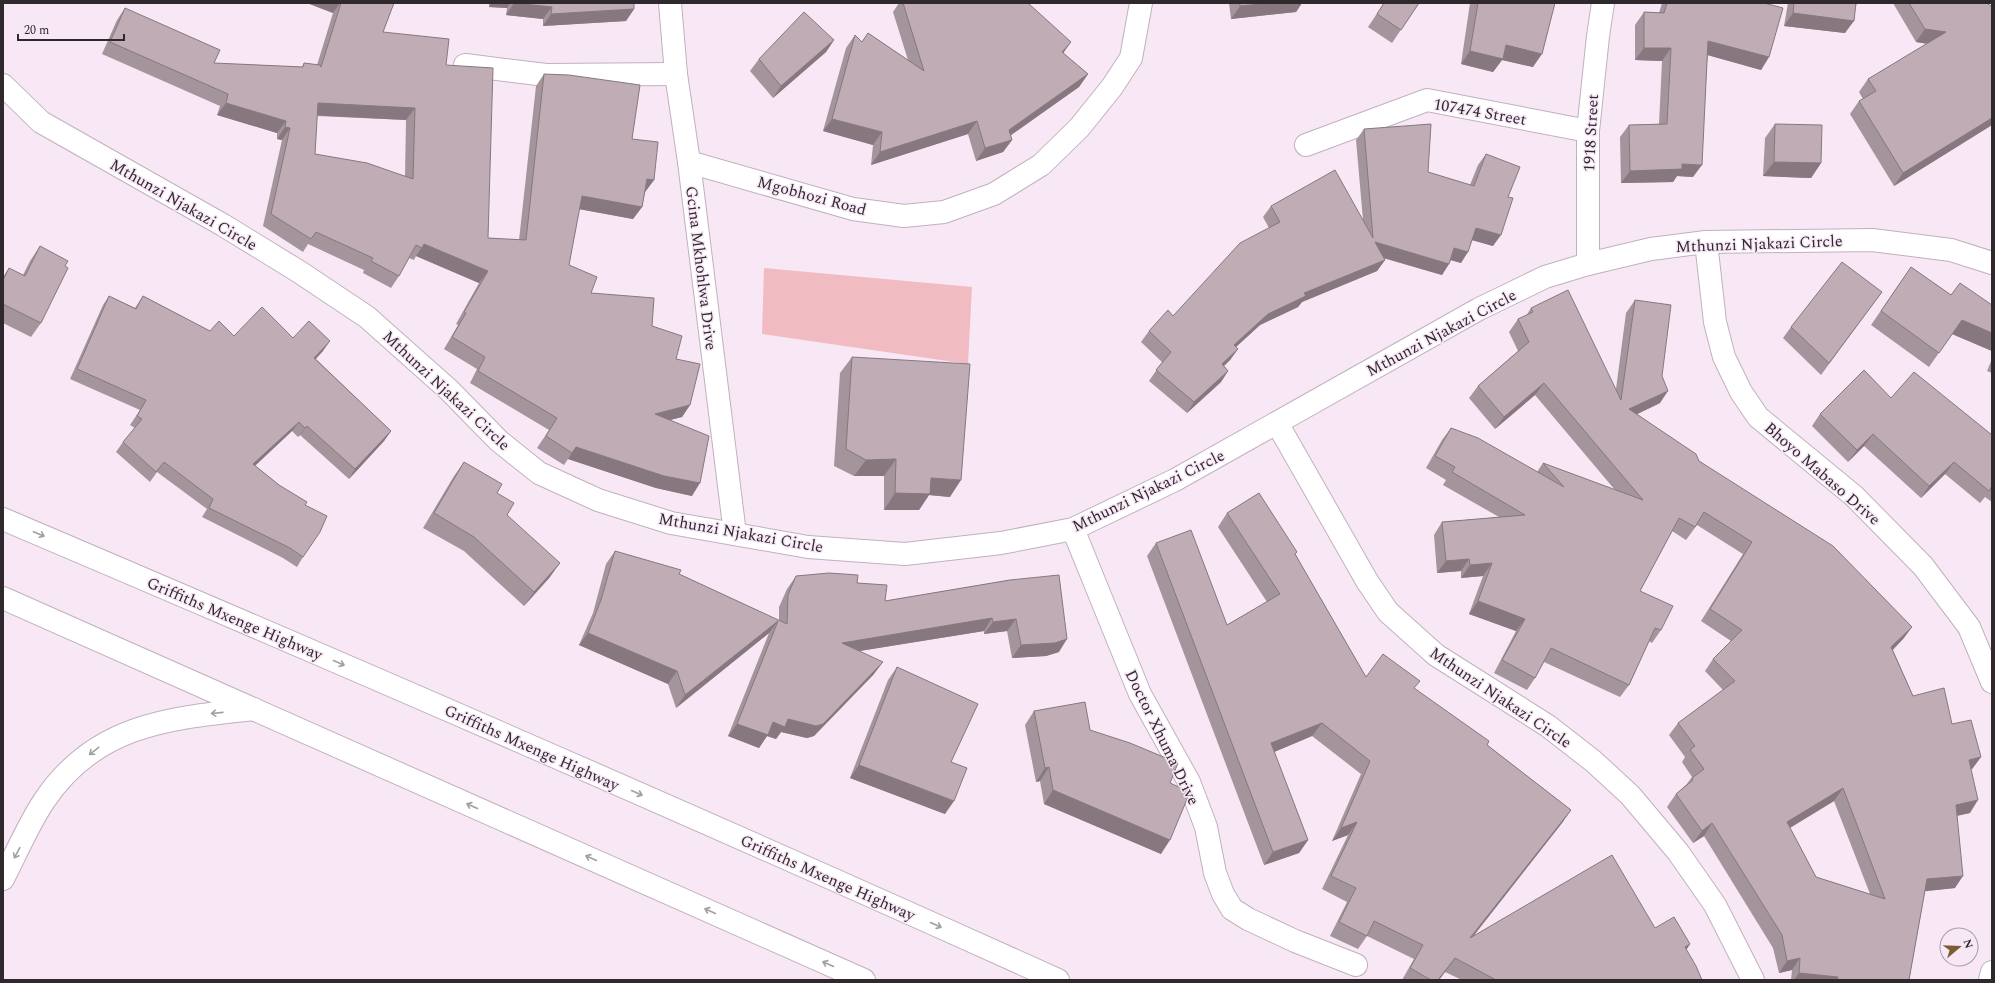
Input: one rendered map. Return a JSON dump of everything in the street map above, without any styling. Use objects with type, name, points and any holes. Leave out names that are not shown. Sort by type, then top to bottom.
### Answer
[{"type":"street","name":"Gcina Mkhohlwa Drive","points":[[670,3],[676,74],[689,162],[735,534]]},
{"type":"street","name":"Mgobhozi Road","points":[[689,162],[853,209],[904,216],[944,212],[994,194],[1041,165],[1079,128],[1112,87],[1131,58],[1140,3]]},
{"type":"street","name":"1918 Street","points":[[1588,264],[1588,131],[1603,3]]},
{"type":"street","points":[[465,65],[546,75],[676,74]]},
{"type":"street","name":"Mthunzi Njakazi Circle","points":[[6,92],[41,122],[223,225],[298,271],[367,317],[449,390],[499,441],[539,473],[598,500],[671,523],[808,547],[905,554],[1001,543],[1073,529],[1175,480],[1479,309],[1545,277],[1588,264],[1651,249],[1706,242],[1872,240],[1951,250],[1992,263]]},
{"type":"street","name":"107474 Street","points":[[1306,145],[1427,100],[1588,131]]},
{"type":"street","name":"Bhoyo Mabaso Drive","points":[[1706,242],[1715,322],[1724,357],[1741,392],[1758,417],[1854,496],[1923,566],[1969,627],[1992,682]]},
{"type":"street","name":"Mthunzi Njakazi Circle","points":[[1277,423],[1367,581],[1388,612],[1436,655],[1548,726],[1593,761],[1630,795],[1678,852],[1715,905],[1753,980]]},
{"type":"street","name":"Griffiths Mxenge Highway","points":[[3,519],[394,687],[854,888],[1058,980]]},
{"type":"street","name":"Doctor Xhuma Drive","points":[[1073,529],[1140,694],[1189,782],[1206,827],[1215,874],[1223,894],[1232,909],[1248,919],[1288,938],[1356,965]]},
{"type":"street","points":[[3,598],[864,980]]},
{"type":"street","points":[[3,879],[43,802],[67,772],[98,746],[141,727],[185,717],[255,709]]},
{"type":"street","points":[[1990,980],[1992,972]]},
{"type":"shaded area","points":[[764,268],[972,287],[968,364],[762,334]]},
{"type":"building","points":[[341,3],[394,3],[383,32],[449,39],[446,65],[493,68],[488,238],[526,240],[544,74],[569,75],[640,85],[632,139],[658,142],[654,180],[647,179],[642,207],[582,196],[569,265],[597,277],[591,293],[654,298],[652,326],[682,336],[676,359],[700,364],[690,405],[655,414],[709,436],[700,483],[664,476],[576,447],[572,453],[546,436],[557,418],[478,371],[485,357],[452,337],[466,313],[464,312],[488,271],[424,244],[422,248],[416,245],[399,276],[371,261],[373,258],[316,232],[311,239],[271,214],[290,128],[285,127],[286,121],[226,103],[228,94],[110,42],[125,8],[220,50],[214,63],[303,67],[304,63],[320,65],[321,67]],"holes":[[[318,103],[415,108],[413,179],[367,163],[315,154]]]},
{"type":"building","points":[[514,3],[634,3],[634,9],[551,14],[552,7]]},
{"type":"building","points":[[903,3],[1028,3],[1071,42],[1062,52],[1088,74],[1009,130],[1012,140],[985,148],[977,121],[880,152],[882,132],[832,119],[855,35],[862,42],[868,33],[924,71]]},
{"type":"building","points":[[1240,3],[1271,3],[1240,6]]},
{"type":"building","points":[[1384,3],[1419,3],[1401,30],[1377,14]]},
{"type":"building","points":[[1478,3],[1555,3],[1542,54],[1506,45],[1503,59],[1470,51]]},
{"type":"building","points":[[1667,3],[1764,3],[1783,8],[1769,57],[1708,41],[1702,165],[1682,164],[1682,169],[1630,171],[1629,125],[1667,124],[1671,48],[1644,48],[1644,12],[1664,13]]},
{"type":"building","points":[[1794,3],[1856,3],[1854,21],[1793,13]]},
{"type":"building","points":[[1909,3],[1987,3],[1992,7],[1992,118],[1903,173],[1859,101],[1876,91],[1868,79],[1946,32],[1925,29]]},
{"type":"building","points":[[804,12],[834,40],[781,86],[759,59]]},
{"type":"building","points":[[1431,124],[1428,172],[1474,186],[1486,154],[1520,167],[1508,197],[1513,198],[1501,235],[1476,228],[1468,252],[1454,248],[1449,264],[1375,242],[1385,260],[1304,293],[1306,296],[1268,314],[1234,345],[1238,349],[1222,364],[1228,371],[1194,402],[1156,370],[1171,352],[1149,331],[1168,310],[1173,316],[1240,243],[1280,222],[1271,206],[1335,170],[1373,238],[1364,129]]},
{"type":"building","points":[[1775,124],[1822,125],[1821,163],[1774,162]]},
{"type":"building","points":[[40,246],[68,261],[65,266],[68,268],[41,323],[3,304],[3,280],[9,268],[25,276]]},
{"type":"building","points":[[1842,262],[1882,292],[1829,363],[1791,327]]},
{"type":"building","points":[[1911,267],[1951,295],[1960,283],[1992,305],[1992,333],[1962,320],[1939,353],[1881,311]]},
{"type":"building","points":[[1568,290],[1621,400],[1635,300],[1671,305],[1662,376],[1668,391],[1629,409],[1696,454],[1699,461],[1833,546],[1912,627],[1891,647],[1913,696],[1944,688],[1952,724],[1971,720],[1981,757],[1969,760],[1978,800],[1956,805],[1963,876],[1927,879],[1909,980],[1838,980],[1838,977],[1799,973],[1800,958],[1787,961],[1782,935],[1712,823],[1702,831],[1676,794],[1693,780],[1692,778],[1704,769],[1690,750],[1695,746],[1678,723],[1735,681],[1713,659],[1742,630],[1710,609],[1752,542],[1704,512],[1695,527],[1679,518],[1640,591],[1673,606],[1661,630],[1655,628],[1629,685],[1551,648],[1535,678],[1502,660],[1525,619],[1478,601],[1492,563],[1470,565],[1469,559],[1446,561],[1442,522],[1525,515],[1452,472],[1455,467],[1435,456],[1451,428],[1478,438],[1564,487],[1543,463],[1643,500],[1544,383],[1504,417],[1478,386],[1529,342],[1518,319],[1533,312],[1531,308]],"holes":[[[1843,788],[1885,899],[1816,877],[1787,822]]]},
{"type":"building","points":[[109,296],[136,309],[143,296],[210,331],[219,321],[234,336],[262,307],[293,338],[309,321],[330,341],[314,358],[391,431],[355,469],[307,426],[305,428],[299,422],[253,464],[279,485],[307,502],[305,505],[327,516],[320,532],[303,557],[290,548],[209,508],[213,499],[164,462],[156,472],[123,442],[142,419],[137,416],[146,400],[77,369]]},
{"type":"building","points":[[852,357],[970,364],[961,480],[931,478],[930,494],[895,493],[896,459],[866,460],[846,449]]},
{"type":"building","points":[[1864,370],[1891,398],[1914,372],[1992,435],[1992,486],[1989,491],[1954,462],[1929,486],[1873,434],[1857,450],[1820,414]]},
{"type":"building","points":[[464,462],[502,484],[497,493],[514,503],[507,515],[560,563],[534,592],[474,537],[434,513]]},
{"type":"building","points":[[1259,493],[1297,552],[1295,554],[1366,677],[1383,654],[1420,681],[1414,688],[1489,741],[1487,745],[1571,810],[1470,938],[1612,855],[1655,928],[1674,917],[1690,944],[1685,947],[1702,980],[1496,980],[1455,958],[1438,980],[1431,980],[1410,968],[1423,945],[1374,921],[1367,936],[1339,922],[1356,888],[1331,876],[1357,822],[1341,828],[1370,761],[1322,723],[1271,743],[1308,840],[1273,852],[1156,543],[1191,530],[1227,625],[1280,594],[1227,513]]},
{"type":"building","points":[[615,551],[681,570],[679,574],[787,624],[788,595],[796,576],[829,573],[858,575],[857,583],[887,585],[885,601],[1010,580],[1059,575],[1067,639],[1055,643],[1021,645],[1016,619],[993,622],[992,618],[842,643],[883,662],[823,724],[816,726],[788,719],[785,727],[773,722],[768,735],[737,724],[778,621],[685,695],[677,671],[588,633],[601,600]]},
{"type":"building","points":[[897,667],[978,704],[951,762],[967,768],[954,801],[859,765]]},
{"type":"building","points":[[1085,702],[1090,730],[1130,743],[1178,763],[1170,783],[1190,792],[1170,840],[1053,790],[1049,767],[1045,768],[1034,711]]}]
